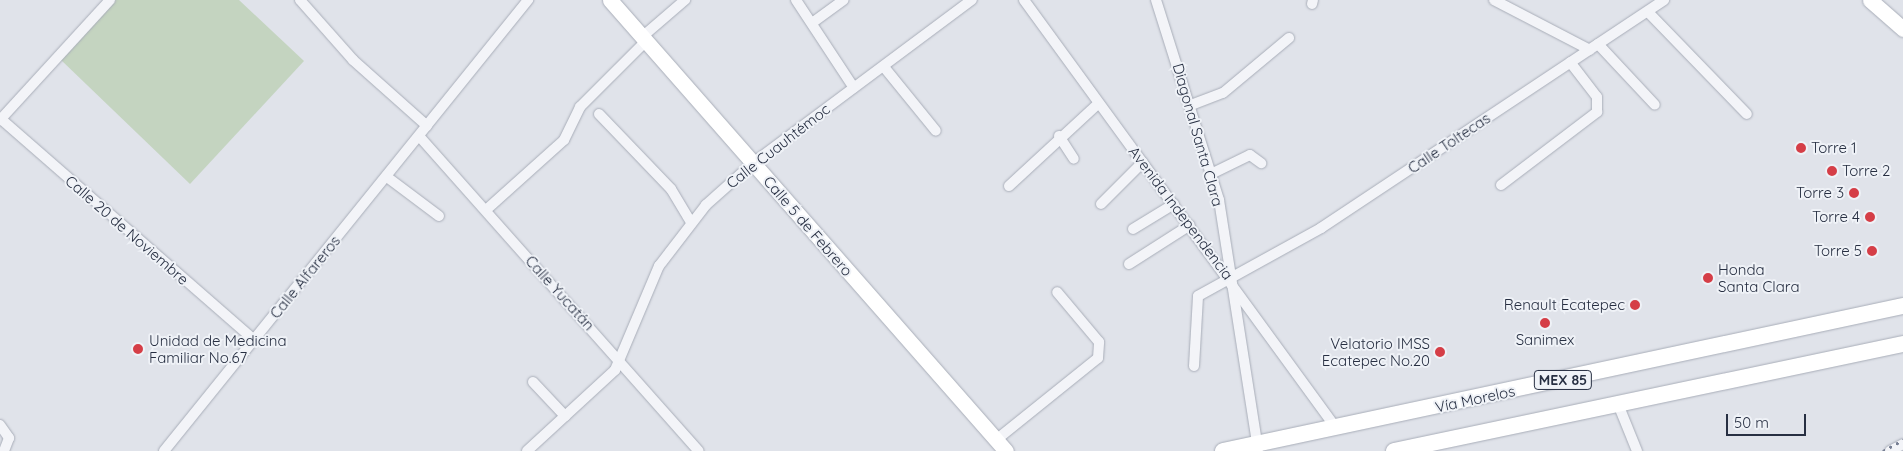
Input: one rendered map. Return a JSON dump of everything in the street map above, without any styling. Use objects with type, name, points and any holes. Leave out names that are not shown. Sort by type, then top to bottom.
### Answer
[{"type":"main road","name":"Vía Morelos","points":[[1223,451],[1258,448],[1336,428],[1903,306]]},
{"type":"main road","name":"MEX 85","points":[[1394,451],[1903,344]]},
{"type":"street","points":[[300,0],[353,60],[428,126]]},
{"type":"street","name":"Calle Alfareros","points":[[164,451],[387,177],[527,0]]},
{"type":"street","name":"Calle 5 de Febrero","points":[[610,0],[1001,445]]},
{"type":"street","points":[[486,210],[564,140],[580,107],[644,39],[685,0]]},
{"type":"street","points":[[796,0],[854,88]]},
{"type":"street","points":[[812,23],[844,0]]},
{"type":"street","name":"Calle Cuauhtémoc","points":[[527,451],[612,374],[620,360],[658,266],[690,221],[753,163],[972,0]]},
{"type":"street","name":"Avenida Independencia","points":[[1024,0],[1098,104],[1231,279],[1336,428]]},
{"type":"street","name":"Diagonal Santa Clara","points":[[1156,0],[1213,173],[1258,448]]},
{"type":"street","points":[[1494,0],[1594,47],[1654,105]]},
{"type":"street","name":"Calle Toltecas","points":[[1194,366],[1195,299],[1321,228],[1664,0]]},
{"type":"street","points":[[1870,0],[1903,29]]},
{"type":"street","points":[[0,120],[103,2]]},
{"type":"street","points":[[1648,12],[1678,37],[1747,114]]},
{"type":"street","points":[[1191,105],[1223,94],[1289,38]]},
{"type":"street","points":[[1500,185],[1598,112],[1597,97],[1570,62]]},
{"type":"street","points":[[884,67],[936,131]]},
{"type":"street","points":[[1009,186],[1034,167],[1059,136],[1098,104]]},
{"type":"street","points":[[598,114],[671,189],[690,221]]},
{"type":"street","name":"Calle 20 de Noviembre","points":[[0,120],[254,340]]},
{"type":"street","name":"Calle Yucatán","points":[[419,136],[699,451]]},
{"type":"street","points":[[1059,136],[1074,159]]},
{"type":"street","points":[[1213,173],[1250,155],[1261,163]]},
{"type":"street","points":[[1100,204],[1143,162]]},
{"type":"street","points":[[387,177],[439,216]]},
{"type":"street","points":[[1133,229],[1174,204]]},
{"type":"street","points":[[1129,264],[1190,225]]},
{"type":"street","points":[[1001,445],[1100,351],[1099,342],[1057,292]]},
{"type":"street","points":[[533,382],[565,416]]},
{"type":"street","points":[[1618,404],[1637,451]]},
{"type":"street","points":[[0,425],[9,438],[4,451]]},
{"type":"street","points":[[1890,451],[1903,444]]},
{"type":"green space","points":[[114,0],[239,0],[304,61],[190,184],[61,60]]},
{"type":"railway","points":[[1883,451],[1903,440]]},
{"type":"place","name":"Torre 1","points":[[1801,148]]},
{"type":"place","name":"Torre 2","points":[[1832,171]]},
{"type":"place","name":"Torre 3","points":[[1854,193]]},
{"type":"place","name":"Torre 4","points":[[1870,217]]},
{"type":"place","name":"Torre 5","points":[[1872,251]]},
{"type":"place","name":"Honda Santa Clara","points":[[1708,278]]},
{"type":"place","name":"Renault Ecatepec","points":[[1635,305]]},
{"type":"place","name":"Sanimex","points":[[1545,323]]},
{"type":"place","name":"Unidad de Medicina Familiar No.67","points":[[138,349]]},
{"type":"place","name":"Velatorio IMSS Ecatepec No.20","points":[[1440,352]]}]
